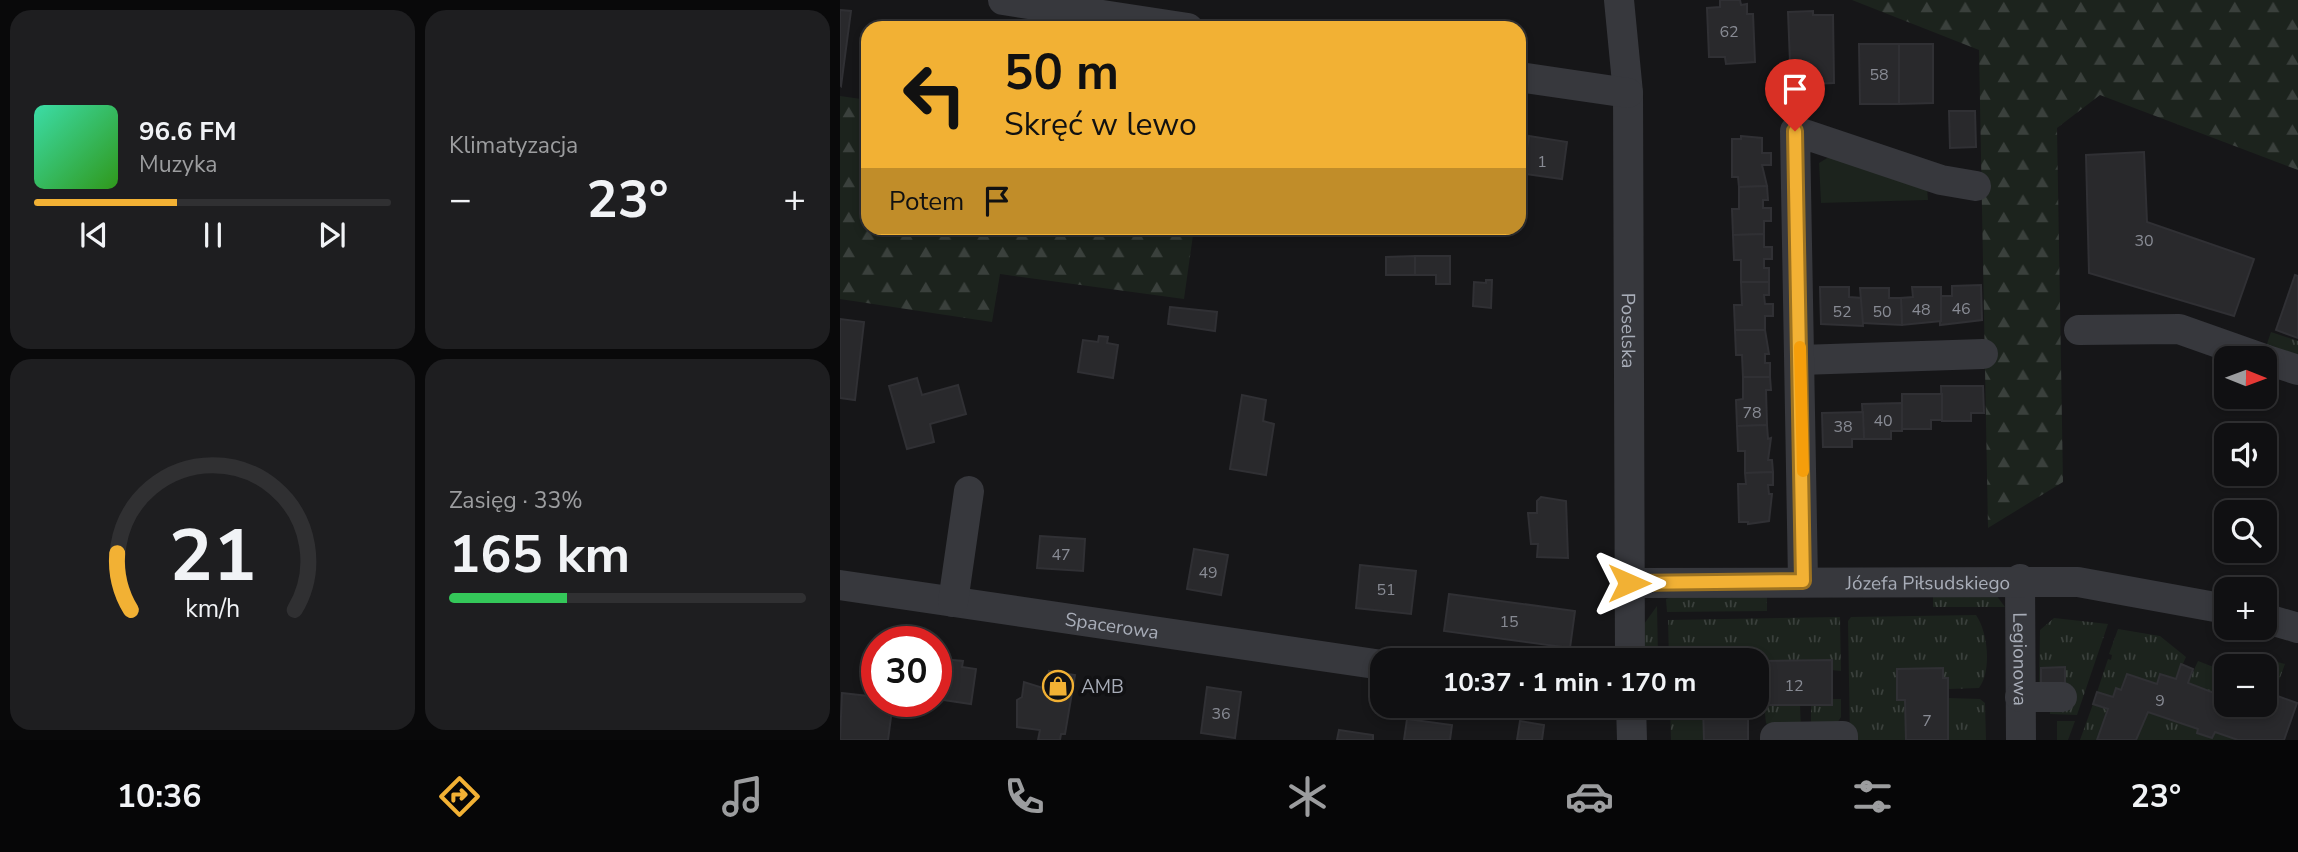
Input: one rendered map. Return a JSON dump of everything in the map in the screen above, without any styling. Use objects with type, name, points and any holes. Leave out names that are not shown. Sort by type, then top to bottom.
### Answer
[{"type":"street","points":[[1003,0],[1142,21]]},
{"type":"street","name":"Poselska","points":[[1619,0],[1628,93],[1630,648]]},
{"type":"street","points":[[1526,78],[1628,93]]},
{"type":"street","points":[[1803,581],[1795,131],[1941,180],[1976,186]]},
{"type":"street","points":[[2079,330],[2179,329],[2227,346]]},
{"type":"street","points":[[1800,360],[1983,354]]},
{"type":"street","points":[[2277,363],[2298,370]]},
{"type":"street","points":[[953,602],[969,491]]},
{"type":"street","name":"Józefa Piłsudskiego","points":[[1629,583],[2020,579],[2078,582],[2214,607]]},
{"type":"street","name":"Legionowa","points":[[2020,579],[2021,740]]},
{"type":"street","name":"Spacerowa","points":[[840,585],[1370,663]]},
{"type":"street","points":[[2277,622],[2298,628]]},
{"type":"street","points":[[2020,697],[2062,697]]},
{"type":"street","points":[[1631,718],[1632,740]]},
{"type":"street","points":[[1775,740],[1775,737],[1843,736],[1843,740]]},
{"type":"green space","points":[[1852,0],[2298,0],[2298,170],[2100,95],[2057,128],[2063,482],[1988,528],[1979,50]]},
{"type":"green space","points":[[840,96],[861,99],[861,235],[1193,235],[1184,299],[1000,274],[992,322],[840,299]]},
{"type":"green space","points":[[1832,155],[1927,187],[1928,200],[1821,203],[1819,163]]},
{"type":"green space","points":[[2271,332],[2298,341],[2298,361],[2277,354],[2277,346],[2266,346]]},
{"type":"green space","points":[[1933,592],[1996,595],[2005,607],[1933,607]]},
{"type":"green space","points":[[1681,594],[1767,595],[1767,611],[1667,612],[1666,599]]},
{"type":"green space","points":[[1657,606],[1658,648],[1643,648],[1644,624]]},
{"type":"green space","points":[[1976,615],[1986,641],[1987,652],[1986,672],[1979,688],[1948,689],[1948,678],[1943,678],[1943,668],[1897,669],[1897,700],[1905,700],[1906,740],[1850,740],[1848,621],[1851,617]]},
{"type":"green space","points":[[1840,617],[1841,671],[1831,670],[1831,660],[1769,660],[1769,648],[1669,648],[1668,620]]},
{"type":"green space","points":[[2054,618],[2108,624],[2077,715],[2050,714],[2050,706],[2039,685],[2040,630]]},
{"type":"green space","points":[[2118,629],[2160,636],[2186,657],[2176,679],[2160,674],[2157,684],[2127,674],[2121,690],[2116,688],[2113,697],[2097,692],[2108,659],[2111,660],[2112,655],[2109,654]]},
{"type":"green space","points":[[2198,661],[2214,667],[2214,693],[2188,683]]},
{"type":"green space","points":[[2277,662],[2285,664],[2277,683]]},
{"type":"green space","points":[[1948,698],[1980,699],[1985,703],[1986,740],[1948,740]]},
{"type":"green space","points":[[1841,699],[1841,717],[1837,723],[1811,726],[1811,705]]},
{"type":"green space","points":[[2093,704],[2108,709],[2097,740],[2080,740]]},
{"type":"green space","points":[[1769,705],[1800,705],[1801,729],[1771,728],[1765,718],[1769,718]]},
{"type":"green space","points":[[2148,712],[2198,729],[2197,733],[2212,738],[2215,732],[2238,740],[2136,740]]},
{"type":"green space","points":[[1670,718],[1703,718],[1704,740],[1671,740]]},
{"type":"green space","points":[[2057,721],[2075,721],[2068,740],[2057,740]]},
{"type":"building","points":[[1720,0],[1740,0],[1741,5],[1747,4],[1747,14],[1753,14],[1755,62],[1726,64],[1725,57],[1709,57],[1707,8],[1720,7]]},
{"type":"building","points":[[840,10],[851,11],[841,86],[840,85]]},
{"type":"building","points":[[1813,11],[1813,15],[1833,15],[1834,83],[1810,84],[1809,62],[1790,62],[1788,12]]},
{"type":"building","points":[[1859,44],[1899,44],[1899,104],[1860,104]]},
{"type":"building","points":[[1899,44],[1933,44],[1933,103],[1899,104]]},
{"type":"building","points":[[1949,111],[1975,111],[1976,147],[1950,148]]},
{"type":"building","points":[[1529,136],[1567,142],[1562,179],[1526,174]]},
{"type":"building","points":[[1741,136],[1762,138],[1762,153],[1771,153],[1771,165],[1762,165],[1767,186],[1739,187],[1738,177],[1732,177],[1732,139],[1741,139]]},
{"type":"building","points":[[2144,152],[2147,222],[2254,259],[2234,316],[2089,273],[2086,155]]},
{"type":"building","points":[[1767,186],[1768,200],[1763,200],[1763,208],[1771,208],[1771,221],[1764,221],[1764,234],[1733,235],[1732,209],[1739,209],[1739,187]]},
{"type":"building","points":[[1764,234],[1764,247],[1772,247],[1772,259],[1764,259],[1764,268],[1769,268],[1769,282],[1741,282],[1741,260],[1734,260],[1733,235]]},
{"type":"building","points":[[1415,256],[1415,275],[1386,275],[1386,257]]},
{"type":"building","points":[[1415,256],[1450,256],[1450,284],[1436,284],[1436,275],[1415,275]]},
{"type":"building","points":[[2295,275],[2298,276],[2298,338],[2276,330]]},
{"type":"building","points":[[1486,280],[1492,280],[1491,308],[1473,306],[1474,282],[1486,283]]},
{"type":"building","points":[[1741,282],[1769,282],[1769,295],[1764,295],[1765,304],[1773,304],[1773,316],[1765,316],[1765,330],[1735,330],[1734,305],[1742,305]]},
{"type":"building","points":[[1981,285],[1982,320],[1940,325],[1940,296],[1952,296],[1952,286]]},
{"type":"building","points":[[1820,287],[1849,287],[1849,297],[1862,298],[1863,326],[1821,324]]},
{"type":"building","points":[[1912,287],[1941,287],[1941,321],[1902,325],[1901,298],[1913,297]]},
{"type":"building","points":[[1860,288],[1889,288],[1889,298],[1901,298],[1902,325],[1863,323]]},
{"type":"building","points":[[1170,307],[1217,312],[1215,331],[1168,324]]},
{"type":"building","points":[[840,319],[864,322],[855,400],[840,398]]},
{"type":"building","points":[[1735,330],[1765,330],[1769,354],[1765,354],[1765,363],[1770,363],[1770,377],[1743,377],[1742,355],[1736,355]]},
{"type":"building","points":[[1099,336],[1108,337],[1107,343],[1118,345],[1113,378],[1078,372],[1083,340],[1098,342]]},
{"type":"building","points":[[1743,377],[1770,377],[1771,390],[1766,390],[1767,425],[1737,426],[1736,400],[1743,399]]},
{"type":"building","points":[[917,378],[922,395],[958,385],[966,414],[930,424],[934,442],[907,449],[889,386]]},
{"type":"building","points":[[1941,386],[1983,386],[1984,413],[1971,413],[1971,421],[1942,421]]},
{"type":"building","points":[[1902,394],[1942,394],[1942,420],[1931,420],[1931,429],[1902,429]]},
{"type":"building","points":[[1242,395],[1266,400],[1263,421],[1274,424],[1266,475],[1230,469]]},
{"type":"building","points":[[1902,403],[1902,431],[1891,431],[1891,439],[1864,439],[1862,404]]},
{"type":"building","points":[[1863,412],[1864,439],[1852,439],[1852,447],[1823,447],[1822,413]]},
{"type":"building","points":[[1767,425],[1768,439],[1771,438],[1768,460],[1772,460],[1773,472],[1745,473],[1745,451],[1738,451],[1737,426]]},
{"type":"building","points":[[1773,472],[1773,485],[1768,485],[1769,494],[1772,494],[1769,521],[1748,524],[1739,522],[1738,484],[1746,484],[1745,473]]},
{"type":"building","points":[[1541,497],[1566,501],[1568,558],[1537,557],[1538,544],[1531,544],[1528,513],[1537,513],[1537,501]]},
{"type":"building","points":[[1040,536],[1085,539],[1083,571],[1037,568]]},
{"type":"building","points":[[1194,549],[1228,555],[1221,595],[1187,589]]},
{"type":"building","points":[[1360,565],[1416,571],[1411,614],[1356,608]]},
{"type":"building","points":[[1449,594],[1575,611],[1570,648],[1444,631]]},
{"type":"building","points":[[952,660],[963,661],[962,667],[976,669],[971,704],[952,701]]},
{"type":"building","points":[[1832,660],[1832,705],[1769,705],[1769,661]]},
{"type":"building","points":[[2181,664],[2193,669],[2188,683],[2214,693],[2214,717],[2277,717],[2277,696],[2297,703],[2284,740],[2238,740],[2215,732],[2212,738],[2197,733],[2198,729],[2148,712],[2136,740],[2097,740],[2108,709],[2093,704],[2097,692],[2113,697],[2116,688],[2121,690],[2127,674],[2157,684],[2160,674],[2176,679]]},
{"type":"building","points":[[2065,667],[2065,685],[2041,686],[2041,668]]},
{"type":"building","points":[[1943,668],[1943,678],[1948,678],[1948,740],[1906,740],[1905,700],[1897,700],[1897,669]]},
{"type":"building","points":[[1049,671],[1075,675],[1065,734],[1061,734],[1060,740],[1038,740],[1040,730],[1017,727],[1017,700],[1022,697],[1024,682],[1046,689]]},
{"type":"building","points":[[1207,687],[1241,692],[1235,738],[1201,733]]},
{"type":"building","points":[[842,693],[861,695],[861,717],[891,717],[888,740],[840,740]]},
{"type":"building","points":[[1703,718],[1748,718],[1748,740],[1704,740]]},
{"type":"building","points":[[1407,719],[1452,725],[1450,740],[1404,740]]},
{"type":"building","points":[[1520,721],[1544,725],[1542,740],[1517,740]]},
{"type":"building","points":[[1339,730],[1373,735],[1373,740],[1337,740]]},
{"type":"slow traffic","points":[[1800,347],[1803,471]]},
{"type":"place","name":"AMB","points":[[1058,686]]},
{"type":"route","points":[[1629,583],[1803,581],[1795,131]]}]
